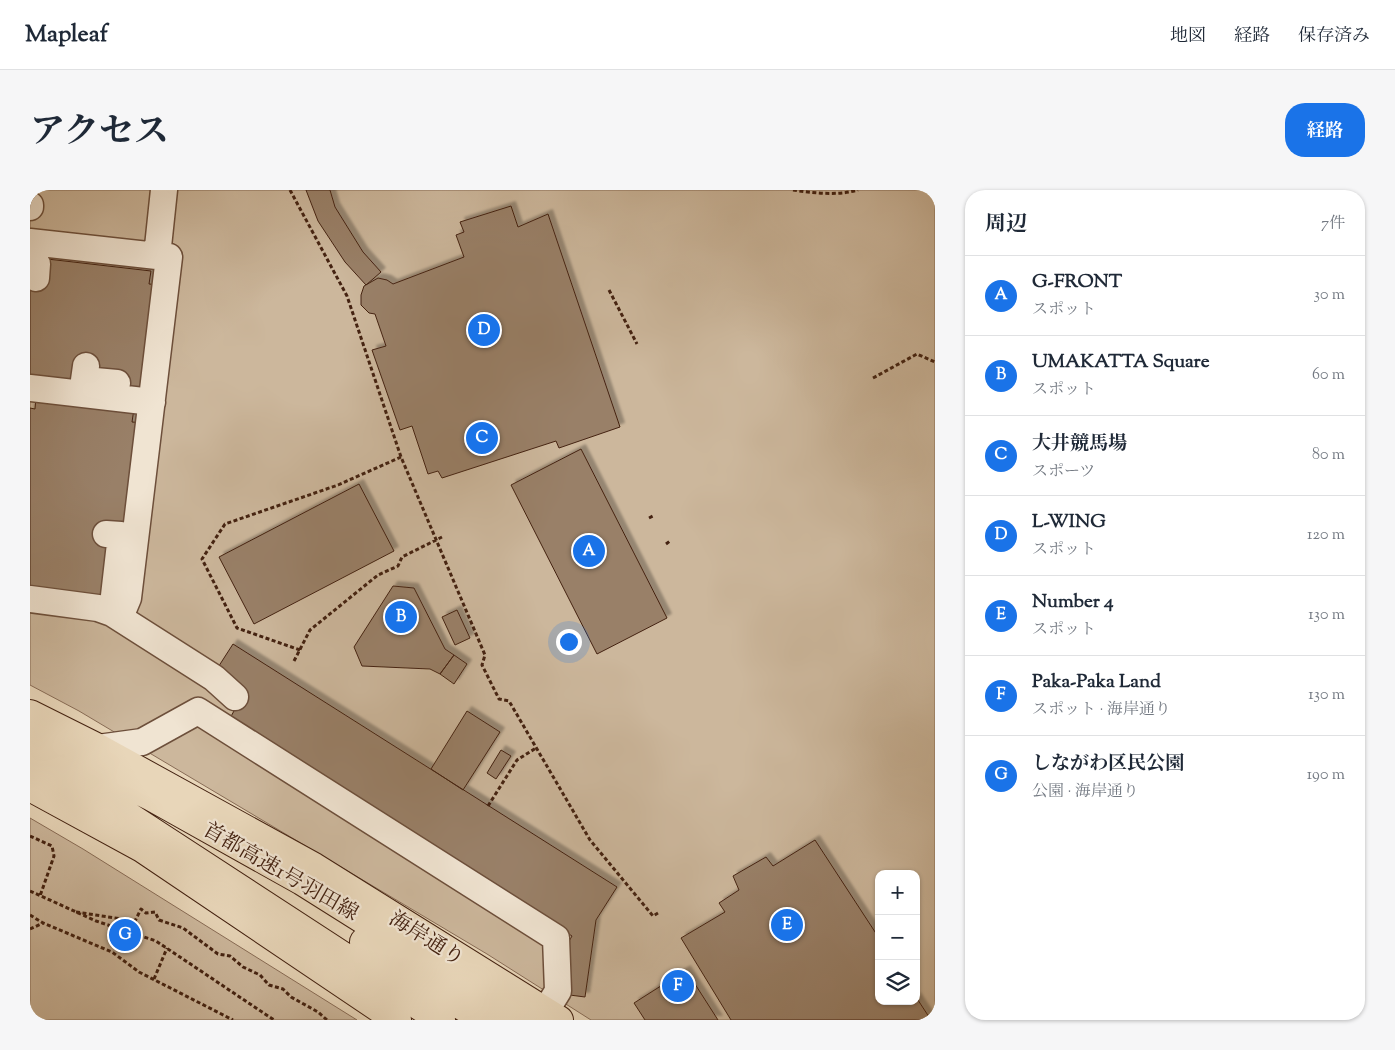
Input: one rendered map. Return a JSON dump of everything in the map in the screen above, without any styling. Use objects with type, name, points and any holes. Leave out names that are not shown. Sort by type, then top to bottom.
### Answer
[{"type":"main road","name":"海岸通り","points":[[30,714],[98,748],[314,867],[542,1018]]},
{"type":"main road","name":"首都高速1号羽田線","points":[[30,736],[152,797],[542,1018]]},
{"type":"main road","points":[[62,753],[204,839],[484,1020]]},
{"type":"main road","name":"首都高速1号羽田線","points":[[30,760],[128,816],[441,1020]]},
{"type":"main road","points":[[30,787],[142,848],[397,1020]]},
{"type":"lane","points":[[157,256],[164,190]]},
{"type":"lane","points":[[30,242],[169,257],[128,598],[123,610],[112,613]]},
{"type":"lane","points":[[86,366],[84,380],[153,395]]},
{"type":"lane","points":[[30,388],[153,395]]},
{"type":"lane","points":[[106,534],[121,535],[112,613]]},
{"type":"lane","points":[[30,600],[98,608],[112,613],[214,678],[235,697]]},
{"type":"lane","points":[[98,748],[142,742],[198,711],[556,938],[558,991],[542,1018]]},
{"type":"path","points":[[290,190],[347,296],[401,457],[485,655],[482,665],[499,700],[508,701],[590,840],[653,916],[658,913]]},
{"type":"path","points":[[793,190],[811,193],[848,193],[858,190]]},
{"type":"path","points":[[608,290],[637,344]]},
{"type":"path","points":[[873,378],[917,354],[935,362]]},
{"type":"path","points":[[300,650],[237,628],[202,559],[225,524],[338,485],[401,457]]},
{"type":"path","points":[[294,661],[310,630],[378,575],[398,566],[402,557],[442,537]]},
{"type":"path","points":[[666,544],[670,541]]},
{"type":"path","points":[[488,806],[517,760],[536,748]]},
{"type":"path","points":[[30,836],[52,846],[54,856],[40,896]]},
{"type":"path","points":[[30,892],[96,921],[156,941],[274,1020]]},
{"type":"path","points":[[76,912],[135,921],[141,909],[146,913],[155,912],[159,920],[183,928],[191,936],[218,954],[230,956],[243,967],[260,975],[269,985],[283,989],[291,997],[318,1012],[327,1020]]},
{"type":"path","points":[[30,916],[112,952],[139,972],[234,1020]]},
{"type":"path","points":[[30,929],[43,923]]},
{"type":"path","points":[[154,979],[167,948]]},
{"type":"shaded area","points":[[30,190],[935,190],[935,1020],[591,1020],[487,954],[79,711],[30,685]]},
{"type":"shaded area","points":[[30,818],[83,849],[357,1020],[30,1020]]},
{"type":"building","points":[[306,190],[330,190],[335,207],[363,252],[381,272],[366,285],[345,262],[318,221]]},
{"type":"building","points":[[511,206],[518,227],[548,214],[620,427],[559,448],[556,441],[442,478],[438,471],[428,474],[412,426],[400,430],[372,350],[386,346],[375,314],[369,313],[361,305],[361,295],[364,286],[378,278],[393,284],[464,257],[456,235],[464,232],[460,222]]},
{"type":"building","points":[[30,257],[151,271],[149,284],[163,285],[150,396],[30,382]]},
{"type":"building","points":[[36,397],[134,409],[132,422],[145,423],[123,600],[30,589],[30,408],[35,409]]},
{"type":"building","points":[[581,449],[667,618],[597,654],[511,485]]},
{"type":"building","points":[[359,484],[394,551],[254,624],[219,557]]},
{"type":"building","points":[[393,586],[414,588],[445,649],[454,655],[440,674],[430,669],[362,666],[354,647]]},
{"type":"building","points":[[457,610],[470,638],[455,645],[442,617]]},
{"type":"building","points":[[233,644],[617,887],[596,920],[585,997],[562,994],[568,943],[572,936],[229,720],[245,691],[215,672]]},
{"type":"building","points":[[454,655],[467,664],[454,684],[440,674]]},
{"type":"building","points":[[467,711],[500,732],[463,790],[431,769]]},
{"type":"building","points":[[501,750],[511,756],[496,779],[487,773]]},
{"type":"building","points":[[815,840],[875,932],[875,1005],[920,1005],[920,1003],[931,1020],[731,1020],[681,938],[725,912],[719,903],[739,890],[733,876],[766,857],[773,866]]},
{"type":"building","points":[[686,970],[718,1020],[645,1020],[634,1003]]},
{"type":"place","name":"L-WING","points":[[484,330]]},
{"type":"place","name":"大井競馬場","points":[[482,438]]},
{"type":"place","name":"G-FRONT","points":[[589,551]]},
{"type":"place","name":"UMAKATTA Square","points":[[401,617]]},
{"type":"place","name":"Number 4","points":[[787,925]]},
{"type":"place","name":"しながわ区民公園","points":[[125,935]]},
{"type":"place","name":"Paka-Paka Land","points":[[678,986]]}]
